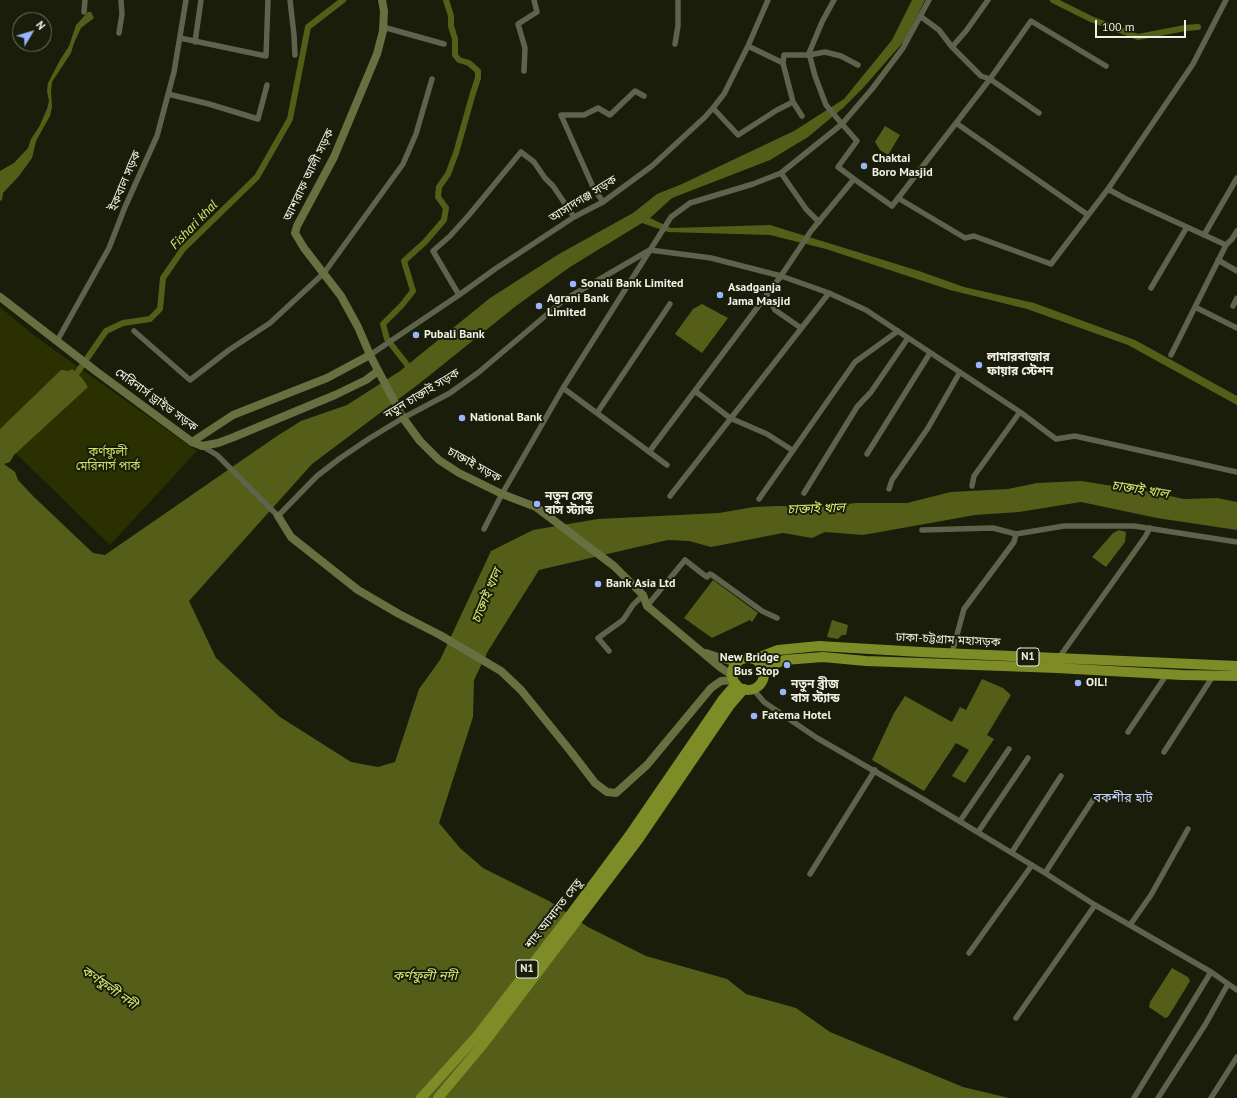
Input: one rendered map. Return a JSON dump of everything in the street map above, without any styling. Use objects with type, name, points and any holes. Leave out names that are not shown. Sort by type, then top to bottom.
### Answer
[{"type":"highway","name":"ঢাকা-চট্টগ্রাম মহাসড়ক","points":[[736,663],[744,658],[755,659],[778,650],[819,646],[1058,659],[1237,666]]},
{"type":"highway","name":"ঢাকা-চট্টগ্রাম মহাসড়ক","points":[[634,838],[730,705],[749,689],[758,686],[762,682],[764,672],[775,664],[789,658],[823,657],[866,661],[1057,668],[1182,675],[1237,676]]},
{"type":"highway","points":[[755,659],[762,665],[764,672]]},
{"type":"highway","name":"N1","points":[[634,838],[723,699],[734,680],[733,669],[736,663]]},
{"type":"highway","points":[[1182,675],[1183,664]]},
{"type":"highway","points":[[734,680],[749,689]]},
{"type":"highway","name":"শাহ আমানত সেতু","points":[[420,1098],[477,1036],[634,838]]},
{"type":"highway","name":"শাহ আমানত সেতু","points":[[438,1098],[484,1043],[634,838]]},
{"type":"main road","points":[[382,0],[384,11],[383,27]]},
{"type":"main road","name":"আশরাফ আলী সড়ক","points":[[370,355],[340,296],[304,248],[295,233],[297,226],[334,157],[377,54],[383,27]]},
{"type":"main road","points":[[0,297],[57,341]]},
{"type":"main road","name":"মেরিনার্স ড্রাইভ সড়ক","points":[[57,341],[192,442],[202,446]]},
{"type":"main road","points":[[192,442],[233,415],[327,378],[370,355],[379,373],[335,395],[229,439],[202,446]]},
{"type":"main road","name":"চাক্তাই সড়ক","points":[[379,373],[403,418],[420,441],[438,460],[459,473],[502,494],[536,507],[614,566],[643,595]]},
{"type":"main road","points":[[278,516],[291,537],[358,590],[502,671],[521,690],[595,783],[607,792],[616,793],[647,765],[711,688],[721,681],[734,680]]},
{"type":"main road","points":[[643,595],[647,606],[734,680]]},
{"type":"main road","points":[[701,651],[736,663]]},
{"type":"street","points":[[84,12],[85,0]]},
{"type":"street","points":[[119,33],[122,14],[121,0]]},
{"type":"street","name":"ইকবাল সড়ক","points":[[57,341],[87,290],[109,248],[157,136],[173,76],[186,0]]},
{"type":"street","points":[[195,42],[201,0]]},
{"type":"street","points":[[180,38],[266,56],[268,0]]},
{"type":"street","points":[[290,0],[295,55]]},
{"type":"street","points":[[524,71],[525,48],[518,24],[537,12],[534,0]]},
{"type":"street","points":[[675,44],[678,26],[678,0]]},
{"type":"street","name":"আসাদগঞ্জ সড়ক","points":[[370,355],[574,217],[603,202],[652,166],[713,108],[724,94],[748,46],[768,0]]},
{"type":"street","points":[[834,0],[822,22],[809,55],[826,105],[857,141],[838,167],[892,206],[990,79],[1031,21],[1106,66]]},
{"type":"street","points":[[484,529],[502,494],[563,388],[671,217],[690,203],[753,184],[781,173],[840,122],[872,89],[903,48],[929,0]]},
{"type":"street","points":[[952,47],[966,31],[988,0]]},
{"type":"street","points":[[898,198],[965,238],[974,236],[1051,264],[1108,189],[1193,64],[1226,0]]},
{"type":"street","points":[[920,16],[939,30],[952,47],[981,76],[990,79],[1039,113]]},
{"type":"street","points":[[383,27],[444,44]]},
{"type":"street","points":[[748,46],[783,64]]},
{"type":"street","points":[[802,116],[793,102],[783,64],[784,55],[809,55],[825,52],[841,56],[858,65]]},
{"type":"street","points":[[134,331],[190,380],[229,350],[270,323],[324,273],[403,164],[416,134],[432,79]]},
{"type":"street","points":[[168,94],[209,104],[258,119],[267,85]]},
{"type":"street","points":[[603,202],[593,187],[561,115],[584,115],[598,108],[610,115],[635,91],[644,96]]},
{"type":"street","points":[[713,108],[738,135],[777,110],[793,102]]},
{"type":"street","points":[[956,123],[1088,215]]},
{"type":"street","points":[[459,295],[433,251],[450,236],[469,215],[521,152],[534,162],[545,178],[553,186],[574,217]]},
{"type":"street","points":[[781,173],[806,209],[819,222]]},
{"type":"street","points":[[1204,235],[1237,178]]},
{"type":"street","points":[[649,452],[781,276],[811,231],[854,179]]},
{"type":"street","points":[[1108,189],[1126,200],[1226,245]]},
{"type":"street","points":[[1151,288],[1187,227]]},
{"type":"street","points":[[1171,356],[1218,260],[1226,245],[1237,231]]},
{"type":"street","points":[[650,250],[711,258],[781,276],[829,293],[866,310],[1020,412],[1056,439],[1074,436],[1237,472]]},
{"type":"street","name":"নতুন চাক্তাই সড়ক","points":[[278,516],[317,476],[370,438],[403,418],[450,393],[479,372],[564,300],[650,250]]},
{"type":"street","points":[[1218,260],[1237,271]]},
{"type":"street","points":[[670,496],[829,293]]},
{"type":"street","points":[[1233,306],[1237,298]]},
{"type":"street","points":[[764,299],[773,306],[775,310],[801,328]]},
{"type":"street","points":[[597,413],[670,304]]},
{"type":"street","points":[[1195,307],[1237,328]]},
{"type":"street","points":[[759,498],[855,362],[898,331]]},
{"type":"street","points":[[804,493],[857,407],[871,392],[908,338]]},
{"type":"street","points":[[867,454],[930,353]]},
{"type":"street","points":[[889,489],[892,480],[928,428],[960,372]]},
{"type":"street","points":[[563,388],[667,465]]},
{"type":"street","points":[[696,391],[730,418],[767,434],[792,450]]},
{"type":"street","points":[[972,486],[974,476],[1020,412]]},
{"type":"street","points":[[202,446],[218,455],[278,516]]},
{"type":"street","points":[[922,530],[994,528],[1016,534],[1064,526],[1134,526],[1237,542]]},
{"type":"street","points":[[1058,659],[1150,528]]},
{"type":"street","points":[[952,653],[964,609],[1014,542],[1016,534]]},
{"type":"street","points":[[647,606],[685,560],[707,577],[710,574],[712,575],[762,611],[777,618]]},
{"type":"street","points":[[609,651],[598,638],[623,620],[633,605],[643,595]]},
{"type":"street","points":[[1128,732],[1167,674]]},
{"type":"street","points":[[1164,752],[1213,676]]},
{"type":"street","points":[[749,689],[764,702],[817,738],[875,770],[1012,852],[1095,905],[1211,972],[1237,990]]},
{"type":"street","points":[[960,821],[1009,749]]},
{"type":"street","points":[[978,832],[1028,758]]},
{"type":"street","points":[[810,874],[875,770]]},
{"type":"street","points":[[1012,852],[1061,776]]},
{"type":"street","points":[[1045,873],[1094,798]]},
{"type":"street","points":[[1130,925],[1150,895],[1188,829]]},
{"type":"street","points":[[969,953],[1032,865]]},
{"type":"street","points":[[1016,1018],[1095,905]]},
{"type":"street","points":[[1134,1098],[1211,972]]},
{"type":"street","points":[[1158,1098],[1202,1031],[1228,984]]},
{"type":"street","points":[[1211,1098],[1237,1057]]},
{"type":"green space","name":"কর্ণফুলী মেরিনার্স পার্ক","points":[[0,307],[36,337],[197,451],[110,545],[0,438]]},
{"type":"water","points":[[912,0],[925,0],[905,40],[863,88],[843,108],[808,137],[770,160],[672,198],[650,218],[671,228],[770,225],[919,271],[964,287],[1034,303],[1135,340],[1237,396],[1237,405],[1128,345],[1027,309],[950,290],[826,249],[770,235],[668,232],[642,223],[570,267],[516,306],[420,383],[312,464],[189,601],[216,658],[280,717],[351,762],[378,767],[395,762],[419,689],[440,660],[491,551],[533,530],[598,519],[719,513],[754,507],[817,507],[856,503],[907,503],[951,492],[1008,489],[1037,483],[1081,481],[1151,492],[1184,499],[1217,498],[1237,502],[1237,530],[1157,518],[1081,502],[1019,512],[975,515],[863,535],[825,532],[812,538],[783,533],[711,547],[689,541],[668,540],[629,549],[539,570],[488,651],[474,680],[473,717],[439,823],[460,848],[483,868],[549,901],[588,927],[646,956],[727,979],[746,994],[796,1008],[830,1032],[963,1087],[1009,1098],[0,1098],[0,429],[61,370],[69,371],[72,369],[82,378],[88,387],[14,455],[10,462],[4,464],[15,472],[18,480],[33,496],[93,553],[105,555],[301,421],[347,405],[400,371],[490,298],[559,254],[633,213],[657,194],[682,184],[794,131],[844,99],[892,40]]},
{"type":"water","points":[[88,12],[91,12],[94,18],[81,28],[71,53],[52,82],[52,107],[50,116],[36,141],[32,158],[19,176],[3,193],[2,200],[0,201],[0,171],[14,163],[28,148],[31,139],[39,127],[47,109],[49,101],[47,91],[48,83],[69,46],[76,25]]},
{"type":"water","points":[[885,126],[900,135],[888,155],[880,150],[875,142]]},
{"type":"water","points":[[702,304],[728,318],[702,353],[675,334],[693,309]]},
{"type":"water","points":[[1119,530],[1126,532],[1125,542],[1106,567],[1092,557],[1113,533]]},
{"type":"water","points":[[713,580],[758,613],[752,622],[750,620],[712,638],[684,618]]},
{"type":"water","points":[[832,620],[848,625],[846,635],[842,635],[838,639],[827,637]]},
{"type":"water","points":[[982,679],[1003,688],[1011,695],[987,735],[994,739],[965,783],[952,776],[969,750],[956,743],[924,791],[872,760],[894,713],[905,696],[952,722],[960,707],[966,710]]},
{"type":"water","points":[[1172,968],[1188,977],[1190,981],[1168,1017],[1165,1018],[1149,1007],[1150,1002]]},
{"type":"waterway","name":"Fishari khal","points":[[72,377],[77,373],[106,331],[123,323],[150,319],[160,309],[163,278],[183,249],[257,177],[290,119],[308,27],[343,0]]},
{"type":"waterway","points":[[412,371],[387,339],[383,324],[402,305],[413,291],[404,261],[425,242],[444,220],[446,208],[438,197],[439,187],[448,174],[456,153],[478,78],[478,71],[469,63],[459,60],[455,55],[455,39],[451,26],[451,16],[446,0]]},
{"type":"waterway","points":[[1053,0],[1091,19],[1138,37],[1198,27]]},
{"type":"place","name":"Chaktai Boro Masjid","points":[[864,166]]},
{"type":"place","name":"Sonali Bank Limited","points":[[573,284]]},
{"type":"place","name":"Asadganja Jama Masjid","points":[[720,295]]},
{"type":"place","name":"Agrani Bank Limited","points":[[539,306]]},
{"type":"place","name":"Pubali Bank","points":[[416,335]]},
{"type":"place","name":"লামারবাজার ফায়ার স্টেশন","points":[[979,365]]},
{"type":"place","name":"National Bank","points":[[462,418]]},
{"type":"place","name":"নতুন সেতু বাস স্ট্যান্ড","points":[[537,504]]},
{"type":"place","name":"Bank Asia Ltd","points":[[598,584]]},
{"type":"place","name":"New Bridge Bus Stop","points":[[787,665]]},
{"type":"place","name":"OIL!","points":[[1078,683]]},
{"type":"place","name":"নতুন ব্রীজ বাস স্ট্যান্ড","points":[[783,692]]},
{"type":"place","name":"Fatema Hotel","points":[[754,716]]},
{"type":"district","name":"বকশীর হাট","points":[[1123,798]]},
{"type":"water label","name":"চাক্তাই খাল","points":[[1140,490]]},
{"type":"water label","name":"চাক্তাই খাল","points":[[816,509]]},
{"type":"water label","name":"চাক্তাই খাল","points":[[487,596]]},
{"type":"water label","name":"কর্ণফুলী নদী","points":[[425,976]]},
{"type":"water label","name":"কর্ণফুলী নদী","points":[[109,988]]}]
